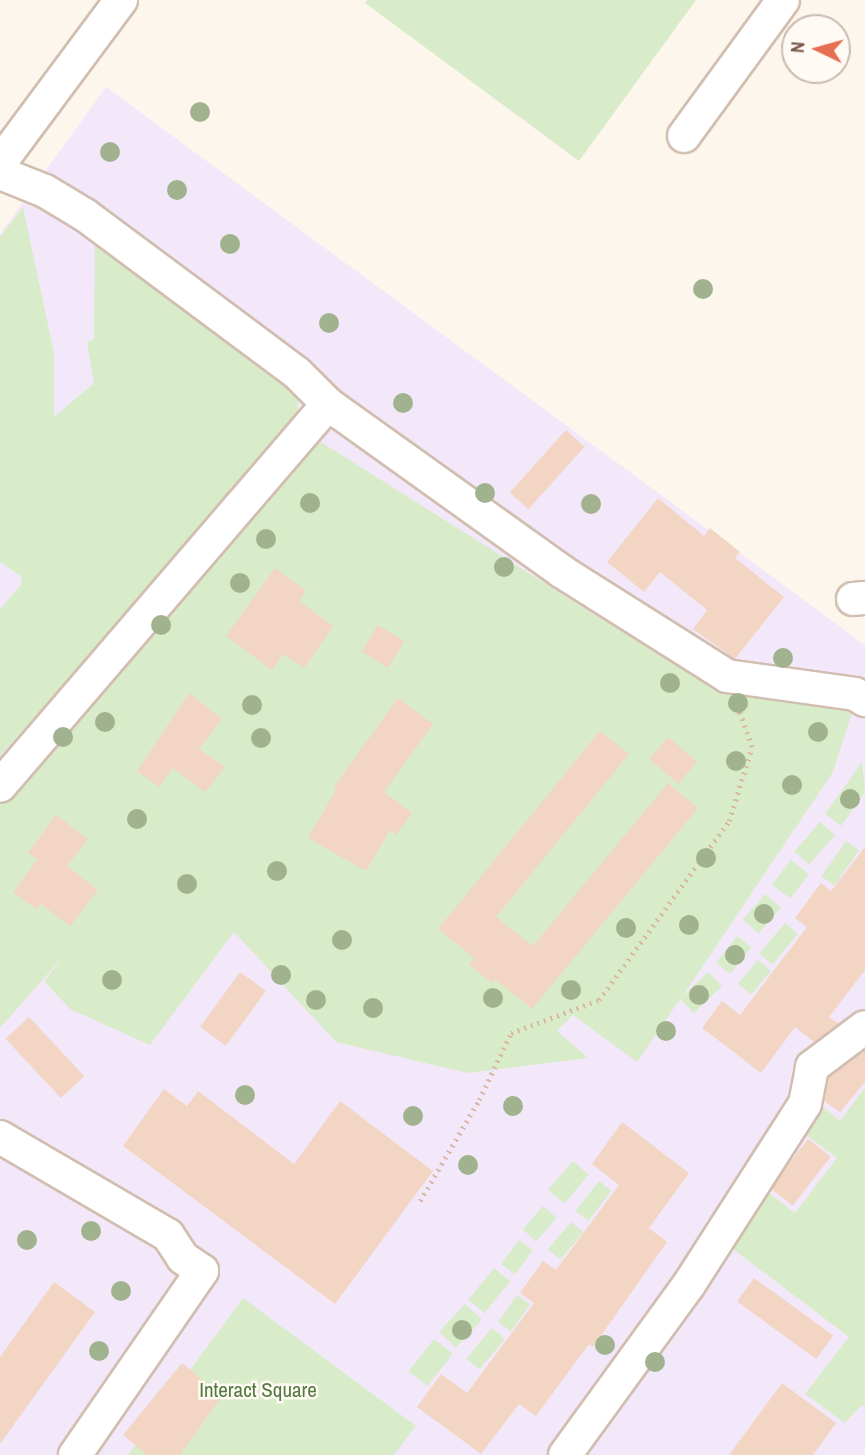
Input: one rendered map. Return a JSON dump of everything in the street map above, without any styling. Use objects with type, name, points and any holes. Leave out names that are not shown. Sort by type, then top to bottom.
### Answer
[{"type":"street","points":[[0,163],[121,0]]},
{"type":"street","points":[[684,136],[783,0]]},
{"type":"street","points":[[0,173],[85,215],[296,373],[328,404],[561,571],[727,677],[855,694],[865,700]]},
{"type":"street","points":[[0,786],[328,404]]},
{"type":"street","points":[[565,1455],[688,1286],[798,1116],[805,1104],[812,1067],[865,1027]]},
{"type":"street","points":[[0,1137],[168,1235],[183,1258],[202,1271],[75,1455]]},
{"type":"path","points":[[420,1201],[479,1100],[510,1033],[599,1000],[729,821],[752,747],[727,677]]},
{"type":"shaded area","points":[[106,87],[865,645],[865,1455],[0,1455],[0,234]]},
{"type":"green space","points":[[367,0],[696,0],[579,161],[365,3]]},
{"type":"green space","points":[[23,207],[54,353],[54,417],[94,383],[87,342],[94,339],[95,222],[299,383],[297,424],[223,501],[321,442],[603,620],[697,671],[854,707],[833,772],[682,997],[708,972],[722,986],[694,1013],[680,999],[637,1062],[573,1015],[557,1031],[588,1058],[468,1073],[336,1042],[234,932],[150,1045],[70,1009],[44,981],[67,952],[0,1028],[0,768],[146,592],[0,756],[0,609],[21,585],[22,577],[0,562],[0,237]]},
{"type":"green space","points":[[862,762],[865,792],[841,826],[825,814]]},
{"type":"green space","points":[[820,822],[835,835],[810,865],[794,851]]},
{"type":"green space","points":[[846,841],[859,850],[834,885],[821,876]]},
{"type":"green space","points":[[791,860],[809,874],[790,899],[772,884]]},
{"type":"green space","points":[[765,894],[781,908],[759,933],[743,920]]},
{"type":"green space","points":[[785,923],[798,934],[772,965],[759,954]]},
{"type":"green space","points":[[737,936],[751,947],[730,974],[716,963]]},
{"type":"green space","points":[[758,960],[771,971],[751,995],[738,984]]},
{"type":"green space","points":[[865,1087],[865,1407],[862,1405],[845,1423],[805,1394],[849,1337],[721,1240],[760,1186],[795,1213],[837,1158],[796,1127],[815,1100],[840,1121]]},
{"type":"green space","points":[[573,1161],[589,1175],[564,1203],[548,1190]]},
{"type":"green space","points":[[599,1181],[612,1191],[588,1221],[576,1211]]},
{"type":"green space","points":[[543,1206],[557,1218],[536,1241],[523,1229]]},
{"type":"green space","points":[[571,1222],[583,1232],[560,1260],[548,1250]]},
{"type":"green space","points":[[519,1240],[533,1250],[515,1274],[501,1264]]},
{"type":"green space","points":[[494,1268],[510,1281],[485,1313],[468,1300]]},
{"type":"green space","points":[[517,1295],[530,1304],[511,1331],[498,1322]]},
{"type":"green space","name":"Interact Square","points":[[243,1298],[416,1426],[394,1455],[128,1455]]},
{"type":"green space","points":[[465,1304],[482,1320],[456,1347],[439,1332]]},
{"type":"green space","points":[[492,1328],[505,1339],[479,1370],[466,1359]]},
{"type":"green space","points":[[434,1339],[453,1354],[428,1386],[409,1371]]},
{"type":"building","points":[[566,430],[585,447],[528,509],[510,492]]},
{"type":"building","points":[[658,498],[704,536],[710,528],[740,552],[735,558],[784,597],[735,659],[693,629],[707,610],[660,572],[644,592],[607,562]]},
{"type":"building","points":[[275,568],[306,591],[299,601],[333,626],[304,668],[283,654],[272,670],[226,636]]},
{"type":"building","points":[[378,625],[404,641],[388,668],[362,651]]},
{"type":"building","points":[[189,693],[222,719],[199,749],[225,767],[205,792],[173,768],[159,787],[137,771]]},
{"type":"building","points":[[398,698],[433,724],[384,792],[412,813],[396,835],[390,830],[366,871],[308,838],[336,790],[333,788]]},
{"type":"building","points":[[600,731],[629,754],[496,917],[533,946],[668,783],[698,808],[532,1009],[495,979],[492,983],[469,965],[474,958],[438,929]]},
{"type":"building","points":[[668,737],[697,761],[678,784],[649,759]]},
{"type":"building","points":[[56,815],[88,839],[67,866],[98,890],[70,926],[41,904],[36,909],[13,892],[37,860],[28,853]]},
{"type":"building","points":[[865,847],[865,970],[829,1017],[839,1024],[814,1042],[795,1027],[761,1073],[702,1028],[722,1001],[740,1015],[807,927],[795,918],[821,883],[831,891]]},
{"type":"building","points":[[240,972],[266,991],[226,1046],[200,1027]]},
{"type":"building","points":[[29,1017],[84,1076],[61,1098],[6,1039]]},
{"type":"building","points":[[865,1050],[865,1082],[840,1112],[824,1101],[829,1077]]},
{"type":"building","points":[[164,1089],[187,1106],[198,1091],[294,1164],[340,1101],[433,1171],[335,1304],[123,1146]]},
{"type":"building","points":[[622,1122],[689,1173],[649,1228],[667,1242],[593,1347],[589,1344],[536,1416],[519,1404],[481,1454],[417,1407],[441,1374],[467,1393],[534,1303],[520,1293],[543,1261],[556,1270],[619,1185],[592,1164]]},
{"type":"building","points":[[808,1139],[831,1157],[793,1206],[770,1188]]},
{"type":"building","points":[[754,1278],[833,1336],[816,1359],[737,1301]]},
{"type":"building","points":[[54,1282],[95,1312],[0,1444],[0,1357]]},
{"type":"building","points":[[182,1363],[222,1396],[180,1455],[147,1455],[123,1435]]},
{"type":"building","points":[[782,1383],[836,1423],[813,1455],[729,1455]]}]
